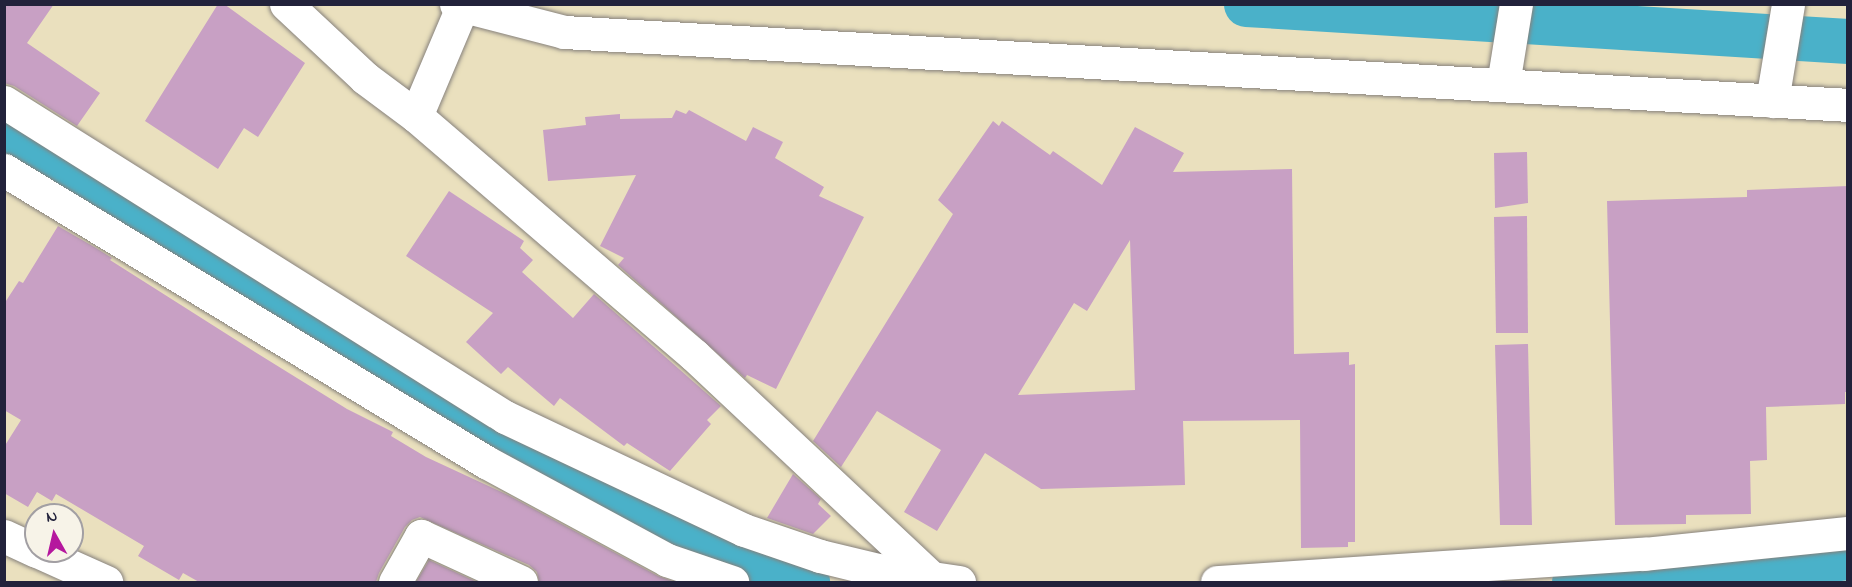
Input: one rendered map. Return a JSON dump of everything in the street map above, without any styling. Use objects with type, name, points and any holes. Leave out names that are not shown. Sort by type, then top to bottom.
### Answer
[{"type":"street","points":[[286,4],[365,78],[416,116],[694,355],[943,582]]},
{"type":"street","points":[[1503,84],[1516,4]]},
{"type":"street","points":[[1772,101],[1788,4]]},
{"type":"street","points":[[416,116],[459,6],[564,32],[741,44],[1503,84],[1848,105]]},
{"type":"street","points":[[4,102],[505,417],[744,530],[820,556],[943,582]]},
{"type":"street","points":[[4,170],[486,462],[667,560],[732,582]]},
{"type":"street","points":[[1217,582],[1644,554],[1848,533]]},
{"type":"street","points":[[4,536],[24,545]]},
{"type":"street","points":[[395,582],[421,536],[520,582]]},
{"type":"street","points":[[63,563],[106,582]]},
{"type":"building","points":[[4,4],[54,4],[27,43],[100,93],[77,126],[14,86],[4,83]]},
{"type":"building","points":[[218,4],[224,4],[305,63],[258,137],[244,128],[218,169],[145,121]]},
{"type":"building","points":[[676,110],[686,114],[689,110],[746,141],[753,127],[783,142],[775,158],[824,187],[819,196],[864,217],[776,389],[747,375],[745,378],[618,265],[624,258],[600,246],[636,175],[548,181],[543,130],[586,125],[585,117],[620,114],[620,119],[672,118]]},
{"type":"building","points":[[993,121],[999,126],[1002,121],[1050,155],[1053,151],[1102,185],[1135,127],[1184,153],[1173,172],[1292,169],[1294,354],[1349,352],[1349,365],[1355,364],[1355,542],[1348,542],[1348,547],[1301,548],[1300,420],[1183,421],[1185,485],[1041,489],[985,453],[937,531],[904,512],[941,450],[877,411],[841,467],[813,441],[953,214],[938,200]],"holes":[[[1130,240],[1135,390],[1018,395],[1074,303],[1087,311]]]},
{"type":"building","points":[[1527,152],[1528,203],[1495,208],[1494,153]]},
{"type":"building","points":[[1848,186],[1848,392],[1845,392],[1845,404],[1766,407],[1767,460],[1750,461],[1751,514],[1686,515],[1686,524],[1615,525],[1607,201],[1747,197],[1747,190]]},
{"type":"building","points":[[449,191],[524,241],[520,248],[533,260],[522,272],[573,318],[594,294],[721,406],[707,420],[711,424],[670,471],[627,443],[624,446],[560,398],[554,406],[508,367],[501,374],[466,342],[493,313],[406,256]]},
{"type":"building","points":[[1527,216],[1528,333],[1496,333],[1494,217]]},
{"type":"building","points":[[58,226],[112,258],[110,260],[347,409],[393,432],[391,436],[426,457],[508,495],[658,576],[675,582],[539,582],[537,572],[529,565],[420,517],[412,520],[405,527],[376,582],[199,582],[183,573],[179,580],[138,556],[144,546],[84,511],[84,503],[71,503],[56,494],[52,501],[37,492],[30,503],[24,505],[4,493],[4,447],[21,420],[4,410],[4,304],[19,281],[23,283]]},
{"type":"building","points":[[1528,344],[1532,525],[1500,525],[1495,345]]},
{"type":"building","points":[[793,474],[821,499],[818,504],[831,516],[813,534],[767,518]]},
{"type":"building","points":[[429,560],[477,582],[416,582]]},
{"type":"waterway","points":[[1246,4],[1848,41]]},
{"type":"waterway","points":[[4,135],[321,338],[488,437],[670,535],[807,582]]},
{"type":"waterway","points":[[1574,582],[1656,577],[1848,557]]}]
